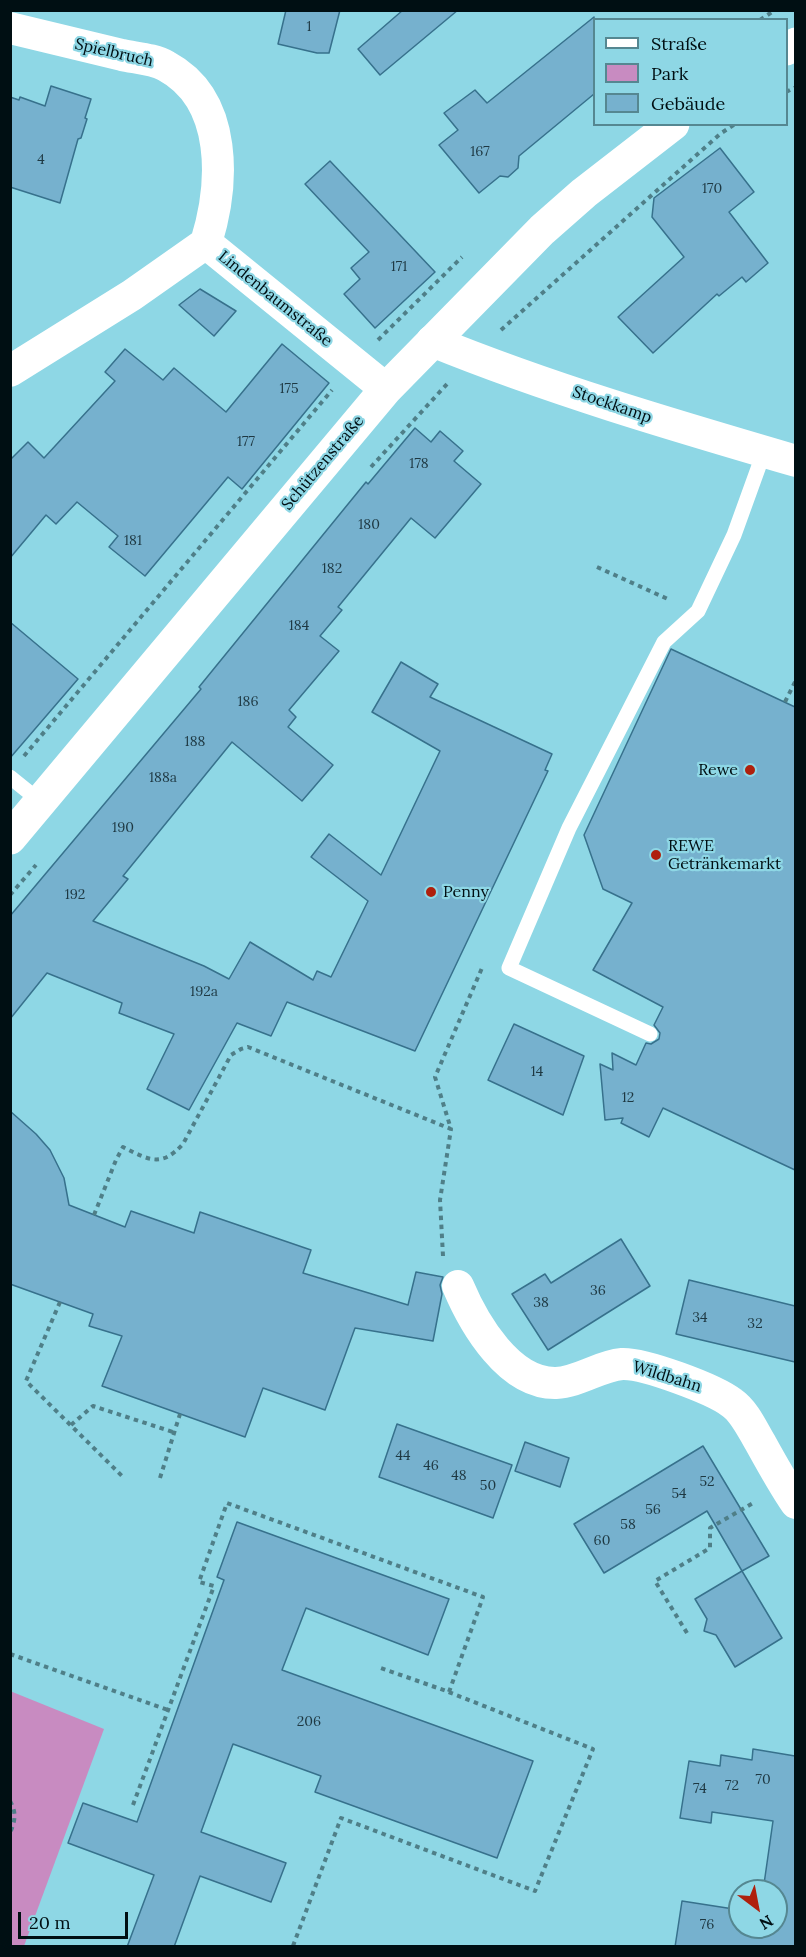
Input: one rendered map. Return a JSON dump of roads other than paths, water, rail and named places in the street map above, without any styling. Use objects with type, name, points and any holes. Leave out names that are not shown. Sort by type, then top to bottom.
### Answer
[{"type":"main road","name":"Schützenstraße","points":[[10,838],[386,389],[542,230],[584,193],[670,126]]},
{"type":"street","name":"Spielbruch","points":[[10,28],[164,65],[191,84],[207,107],[216,142],[218,163],[215,212],[206,243]]},
{"type":"street","name":"Lindenbaumstraße","points":[[10,371],[132,295],[206,243],[386,389]]},
{"type":"street","name":"Stockkamp","points":[[432,341],[472,358],[665,423],[795,461]]},
{"type":"street","name":"Wildbahn","points":[[458,1286],[475,1321],[494,1346],[511,1366],[532,1378],[557,1383],[622,1364],[638,1365],[714,1391],[734,1404],[749,1424],[790,1494]]},
{"type":"lane","points":[[650,1034],[509,969],[569,828],[664,642],[698,611],[734,535],[764,452]]},
{"type":"lane","points":[[10,777],[41,802]]},
{"type":"place","name":"Rewe","points":[[750,770]]},
{"type":"place","name":"REWE Getränkemarkt","points":[[656,855]]},
{"type":"place","name":"Penny","points":[[431,892]]}]
